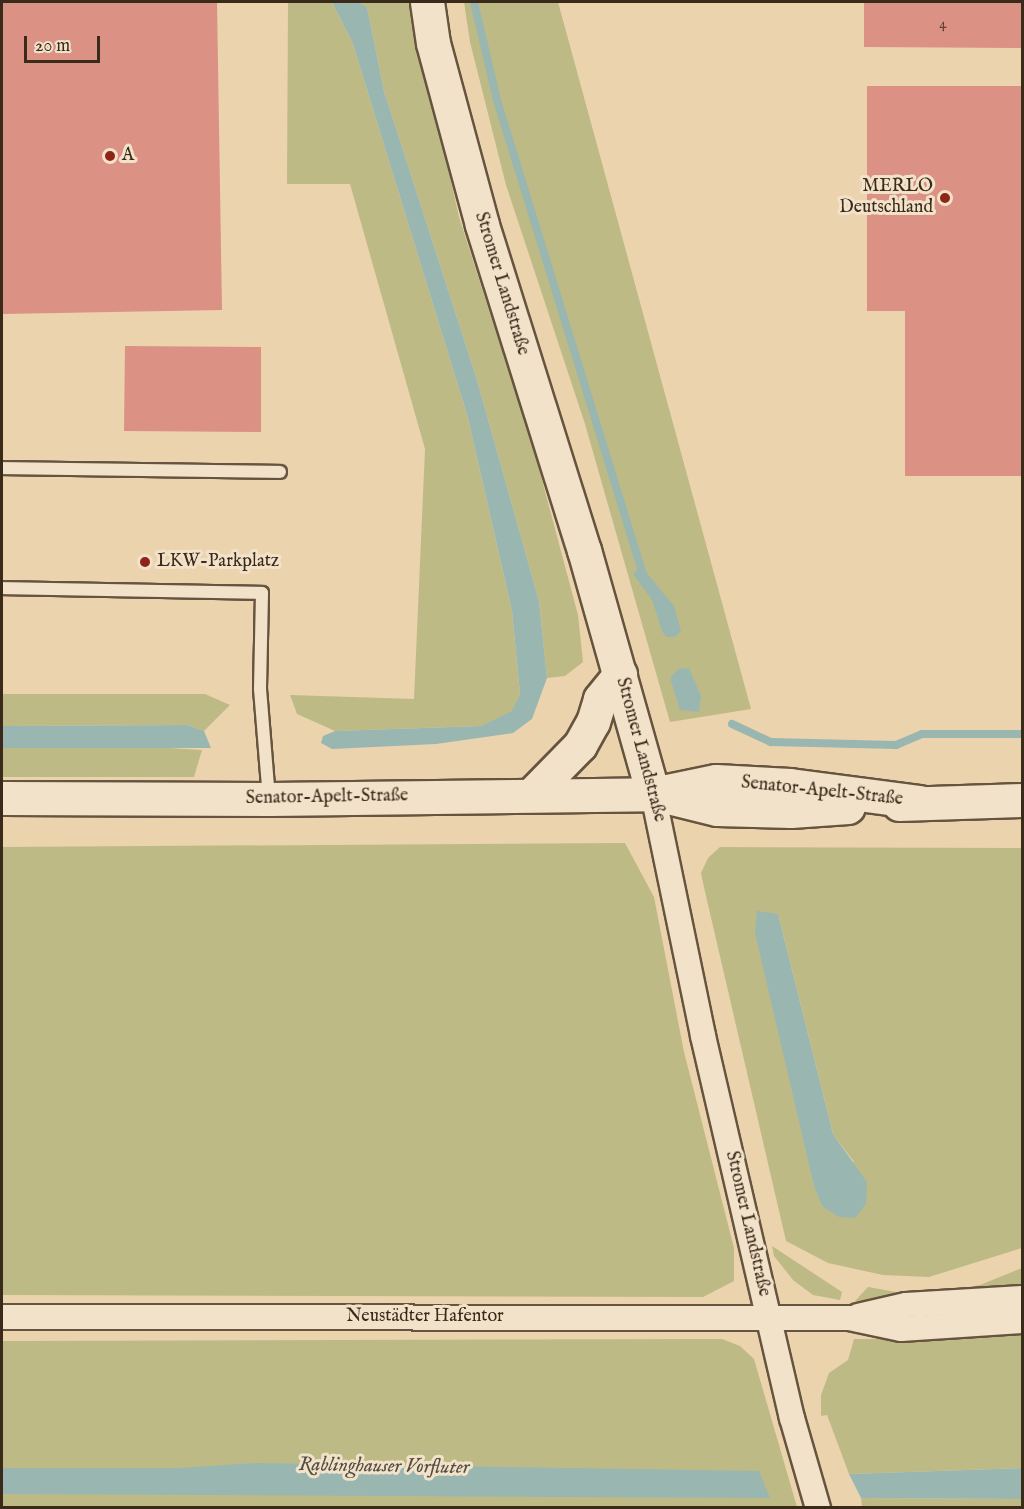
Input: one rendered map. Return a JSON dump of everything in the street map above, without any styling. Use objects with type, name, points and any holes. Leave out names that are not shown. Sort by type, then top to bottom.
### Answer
[{"type":"street","name":"Stromer Landstraße","points":[[427,2],[432,43],[482,225],[620,674],[653,794],[703,1036],[792,1418],[818,1508]]},
{"type":"street","points":[[531,795],[580,744],[593,722],[600,699],[620,674]]},
{"type":"street","name":"Senator-Apelt-Straße","points":[[2,798],[270,800],[653,794],[717,809],[791,811],[920,802],[1023,800]]},
{"type":"street","name":"Neustädter Hafentor","points":[[849,1318],[906,1305],[1023,1298]]},
{"type":"street","name":"Neustädter Hafentor","points":[[2,1317],[849,1318],[901,1329],[1023,1321]]},
{"type":"lane","points":[[2,468],[280,472]]},
{"type":"lane","points":[[2,588],[262,592],[260,689],[270,800]]},
{"type":"shaded area","points":[[288,2],[332,2],[353,44],[468,418],[512,611],[520,694],[513,711],[481,726],[335,731],[297,714],[290,695],[414,699],[425,449],[350,184],[287,184]]},
{"type":"shaded area","points":[[359,2],[411,2],[459,217],[534,450],[578,615],[583,662],[565,676],[547,678],[539,601],[477,380],[384,91],[367,7]]},
{"type":"shaded area","points":[[464,2],[558,2],[751,709],[670,722],[585,424],[506,185],[470,42]]},
{"type":"shaded area","points":[[2,694],[205,694],[230,705],[204,731],[188,725],[2,726]]},
{"type":"shaded area","points":[[153,747],[202,750],[194,777],[2,777],[2,748]]},
{"type":"shaded area","points":[[625,843],[654,897],[684,1052],[734,1248],[734,1281],[703,1297],[2,1295],[2,847]]},
{"type":"shaded area","points":[[720,847],[1022,848],[1022,1248],[929,1277],[883,1275],[828,1263],[786,1241],[703,883],[701,873],[708,858]],"holes":[[[778,914],[833,1134],[854,1162],[814,1186]]]},
{"type":"shaded area","points":[[772,1246],[842,1292],[840,1300],[813,1295],[793,1280],[774,1256]]},
{"type":"shaded area","points":[[1022,1268],[1022,1290],[855,1301],[868,1287],[913,1295],[980,1285]]},
{"type":"shaded area","points":[[1022,1332],[1022,1468],[849,1474],[827,1415],[821,1416],[821,1395],[829,1373],[848,1360],[854,1339],[942,1339]]},
{"type":"shaded area","points":[[722,1339],[740,1346],[754,1359],[797,1507],[2,1507],[2,1341]]},
{"type":"shaded area","points":[[861,1498],[1022,1499],[1022,1507],[862,1507]]},
{"type":"water","points":[[332,2],[359,2],[367,7],[384,91],[477,380],[539,601],[547,678],[532,719],[513,733],[436,744],[332,749],[321,743],[323,736],[335,731],[481,726],[512,711],[520,694],[512,611],[468,418],[353,44]]},
{"type":"water","points":[[641,566],[674,606],[681,631],[675,637],[666,637],[662,631],[652,600],[633,574]]},
{"type":"water","points":[[689,668],[701,696],[699,712],[680,710],[670,678],[678,669]]},
{"type":"water","points":[[188,725],[204,731],[211,748],[2,748],[2,726]]},
{"type":"water","points":[[757,911],[778,914],[833,1134],[867,1182],[866,1204],[855,1218],[839,1217],[822,1206],[814,1186],[755,933]]},
{"type":"water","name":"Rablinghauser Vorfluter","points":[[256,1463],[759,1471],[770,1498],[2,1494],[2,1468],[178,1468]]},
{"type":"water","points":[[1022,1468],[1022,1499],[861,1498],[849,1474]]},
{"type":"building","name":"A","points":[[2,2],[217,2],[222,310],[2,314]]},
{"type":"building","points":[[864,2],[1022,2],[1022,48],[864,47]]},
{"type":"building","name":"MERLO Deutschland","points":[[867,86],[1022,86],[1022,476],[905,476],[905,311],[867,311]]},
{"type":"building","points":[[125,346],[261,347],[261,432],[124,431]]},
{"type":"waterway","points":[[474,2],[497,100],[644,577]]},
{"type":"waterway","points":[[732,724],[771,742],[896,745],[922,734],[1022,734]]},
{"type":"place","name":"A","points":[[110,156]]},
{"type":"place","name":"MERLO Deutschland","points":[[945,198]]},
{"type":"place","name":"LKW-Parkplatz","points":[[145,562]]}]
